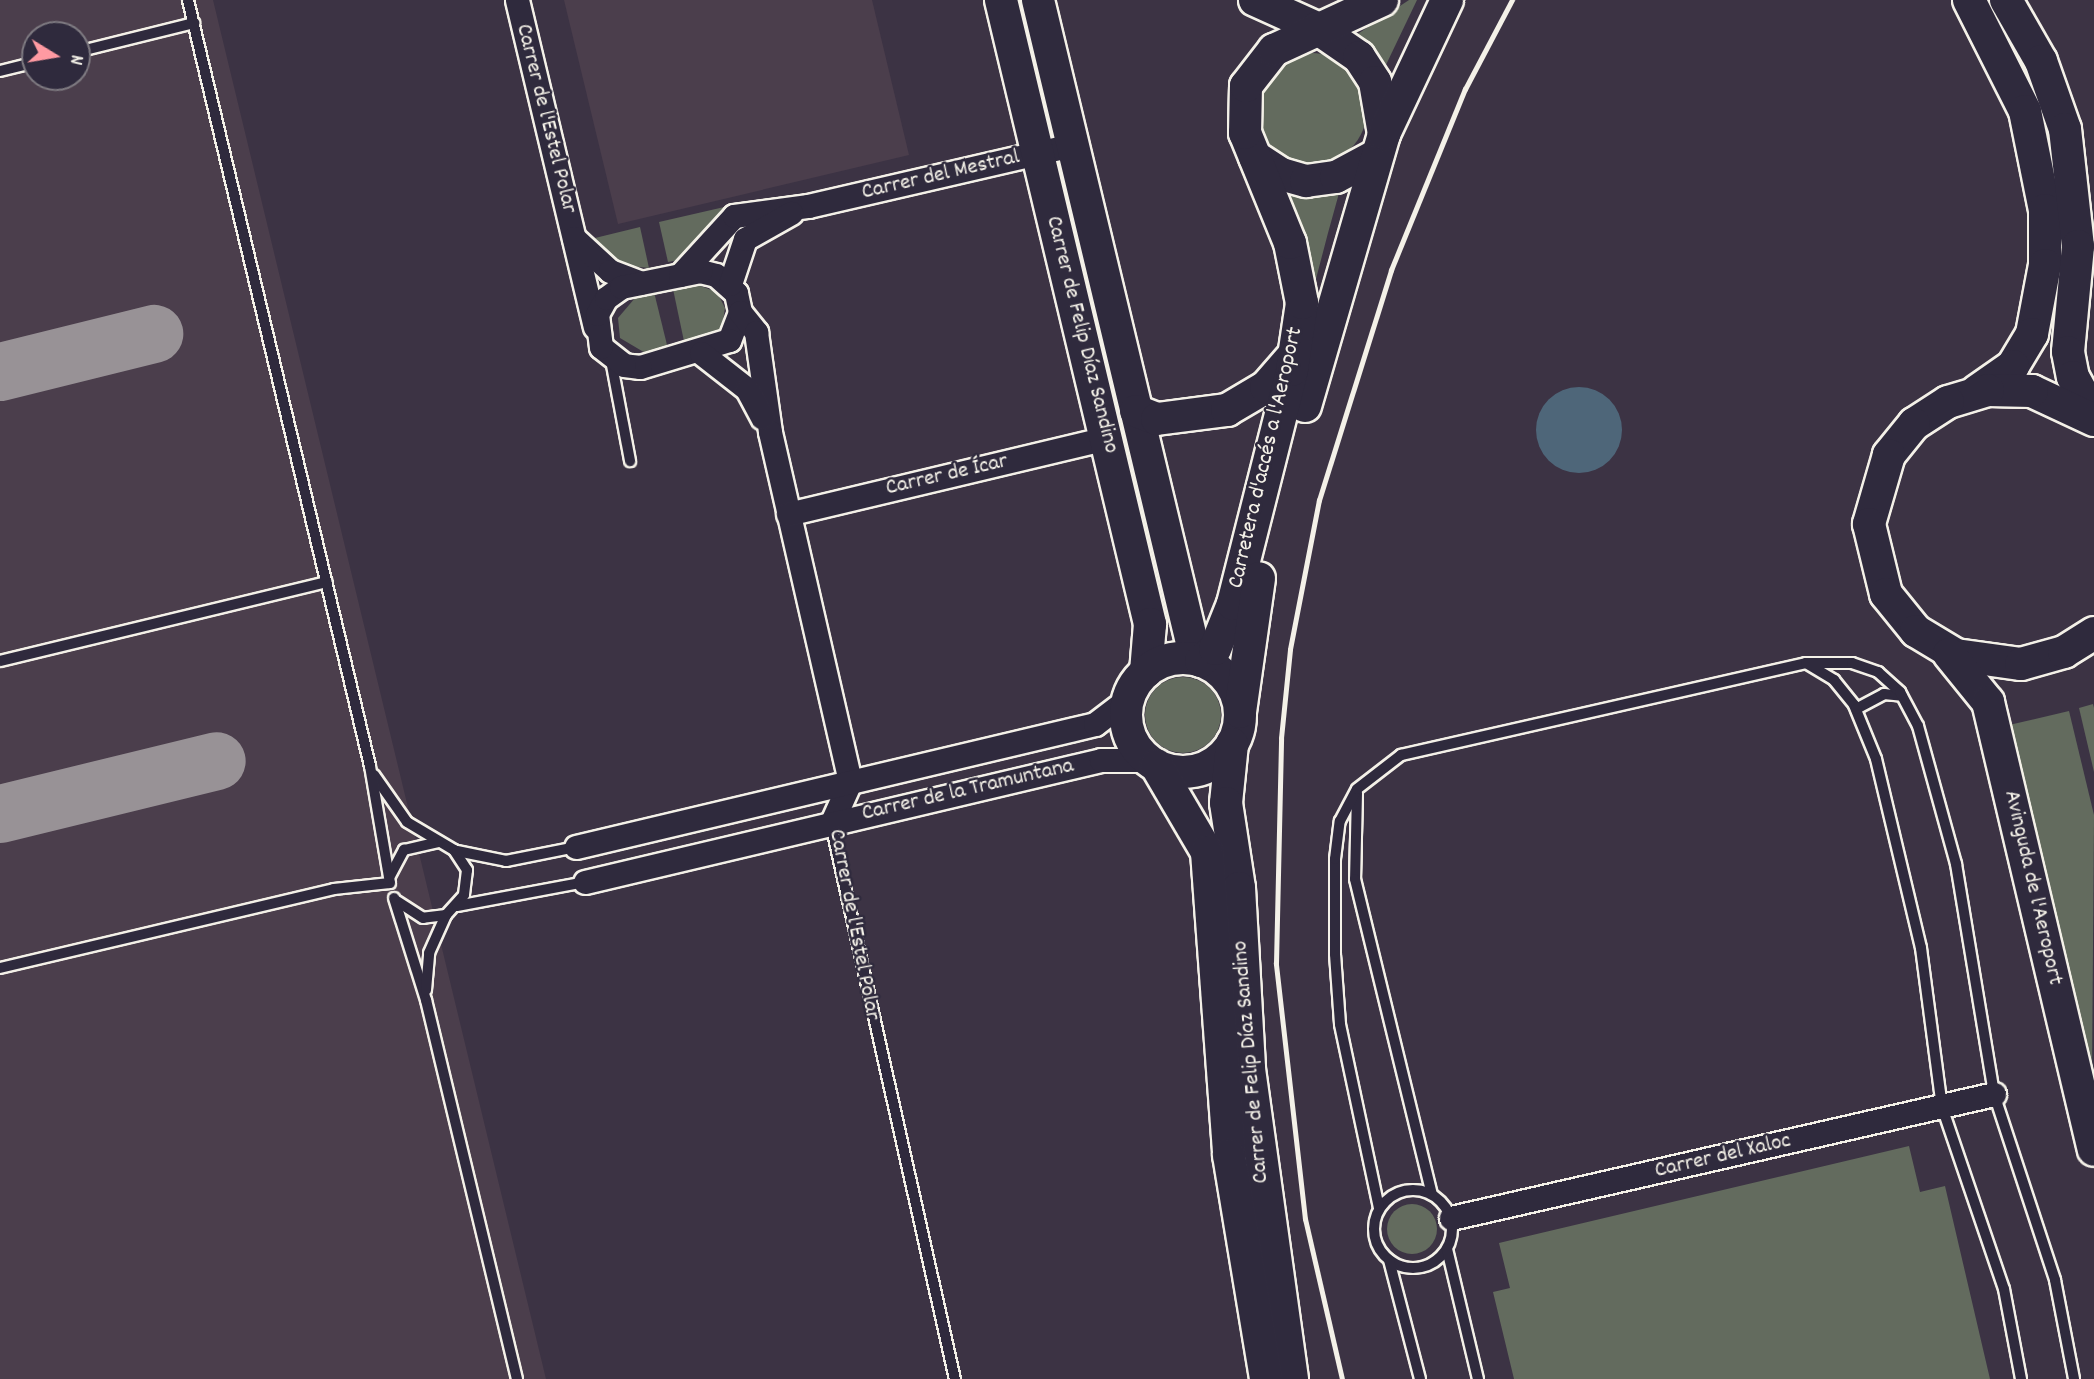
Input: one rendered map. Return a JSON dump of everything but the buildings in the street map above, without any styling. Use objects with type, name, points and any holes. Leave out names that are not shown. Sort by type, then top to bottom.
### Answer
[{"type":"main road","name":"Carrer de Felip Díaz Sandino","points":[[1000,0],[1150,624],[1146,672]]},
{"type":"main road","name":"Carrer de Felip Díaz Sandino","points":[[1038,0],[1136,411],[1199,660]]},
{"type":"main road","points":[[1254,156],[1281,174],[1306,181],[1336,177],[1381,144],[1368,69],[1317,28],[1255,0]]},
{"type":"main road","name":"Carretera d'accés a l'Aeroport","points":[[1199,660],[1215,649],[1233,604],[1296,352],[1299,276],[1254,156],[1242,116],[1252,72],[1274,50],[1382,0]]},
{"type":"main road","name":"Carretera d'accés a l'Aeroport","points":[[1240,712],[1261,566],[1381,144],[1447,0]]},
{"type":"main road","points":[[1969,0],[2025,111],[2045,230],[2032,334],[2013,366],[1975,393],[1914,424],[1889,455],[1872,499],[1871,548],[1886,594],[1936,645],[1977,662],[2021,664],[2064,652],[2094,632]]},
{"type":"main road","points":[[2006,0],[2041,61],[2065,129],[2078,246],[2068,352],[2073,377],[2094,418]]},
{"type":"main road","points":[[1136,411],[1157,419],[1227,410],[1266,387],[1296,352]]},
{"type":"main road","points":[[1975,393],[2032,391],[2094,418]]},
{"type":"main road","name":"Avinguda de l'Aeroport","points":[[1936,645],[1969,670],[1987,702],[2094,1150]]},
{"type":"main road","points":[[1174,659],[1199,660],[1226,678],[1240,712],[1232,744],[1200,769],[1152,763],[1129,733],[1129,698],[1146,672],[1174,659]]},
{"type":"main road","name":"Carrer de Felip Díaz Sandino","points":[[1232,744],[1226,803],[1239,888],[1249,1069],[1292,1379]]},
{"type":"main road","name":"Carrer de Felip Díaz Sandino","points":[[1152,763],[1207,852],[1229,1155],[1266,1379]]},
{"type":"street","name":"Carrer de l'Estel Polar","points":[[517,0],[596,333]]},
{"type":"street","name":"Carrer del Mestral","points":[[680,275],[734,216],[808,206],[1073,145]]},
{"type":"street","name":"Carrer del Mestral","points":[[730,284],[745,239],[808,206]]},
{"type":"street","name":"Carrer de l'Estel Polar","points":[[574,238],[610,271],[641,283]]},
{"type":"street","points":[[740,312],[729,340],[701,353],[640,367],[611,358],[596,333],[606,298],[641,283],[700,271],[730,284],[740,312],[756,332],[770,432],[850,782]]},
{"type":"street","points":[[701,353],[747,389],[770,432]]},
{"type":"street","name":"Carrer de Ícar","points":[[788,514],[1106,438]]},
{"type":"street","name":"Carrer de la Tramuntana","points":[[576,847],[1095,724],[1129,698]]},
{"type":"street","name":"Carrer de la Tramuntana","points":[[585,882],[1101,760],[1152,763]]},
{"type":"street","name":"Carrer de l'Estel Polar","points":[[831,824],[850,782]]},
{"type":"street","name":"Carrer del Xaloc","points":[[1451,1218],[1994,1094]]},
{"type":"lane","points":[[188,0],[370,766],[390,883],[426,1000],[517,1379]]},
{"type":"lane","points":[[91,49],[194,23]]},
{"type":"lane","points":[[0,71],[21,66]]},
{"type":"lane","points":[[611,358],[630,461]]},
{"type":"lane","points":[[0,661],[327,582]]},
{"type":"lane","points":[[1806,663],[1834,680],[1856,709],[1876,759],[1921,948],[1942,1107],[2004,1289],[2021,1379]]},
{"type":"lane","points":[[1420,1379],[1389,1259],[1374,1230],[1379,1209],[1340,1024],[1335,954],[1335,859],[1340,821],[1357,789],[1401,755],[1806,663],[1852,663],[1878,672],[1902,696],[1918,726],[1956,864],[1994,1094],[2052,1268],[2074,1379]]},
{"type":"lane","points":[[1856,709],[1884,694],[1902,696]]},
{"type":"lane","points":[[370,766],[388,801],[421,835],[454,850],[506,861],[576,847]]},
{"type":"lane","points":[[1357,789],[1355,879],[1432,1194],[1451,1218],[1447,1249],[1478,1379]]},
{"type":"lane","name":"Carrer de l'Estel Polar","points":[[831,824],[849,924],[955,1379]]},
{"type":"lane","points":[[390,883],[404,850],[438,842]]},
{"type":"lane","points":[[426,1000],[429,953],[446,915],[457,906],[468,884],[454,850]]},
{"type":"lane","points":[[457,906],[585,882]]},
{"type":"lane","points":[[0,968],[334,888],[390,883]]},
{"type":"lane","points":[[394,898],[423,918],[446,915]]},
{"type":"lane","points":[[1379,1209],[1397,1193],[1432,1194]]},
{"type":"lane","points":[[1389,1259],[1414,1268],[1447,1249]]},
{"type":"shaded area","points":[[0,0],[213,0],[546,1379],[0,1379]]},
{"type":"shaded area","points":[[564,0],[872,0],[909,155],[618,224]]},
{"type":"green space","points":[[1409,0],[1417,0],[1384,69],[1356,35]]},
{"type":"green space","points":[[1311,53],[1332,58],[1350,70],[1362,88],[1367,109],[1362,130],[1350,148],[1332,160],[1311,165],[1290,160],[1272,148],[1260,130],[1255,109],[1260,88],[1272,70],[1290,58]]},
{"type":"green space","points":[[1341,186],[1328,233],[1311,298],[1286,191]]},
{"type":"green space","points":[[733,205],[684,259],[668,262],[659,222]]},
{"type":"green space","points":[[640,227],[649,268],[620,265],[595,238]]},
{"type":"green space","points":[[695,284],[717,292],[725,308],[722,327],[710,339],[685,346],[673,289]]},
{"type":"green space","points":[[1095,288],[1157,549],[1145,552],[1085,290]]},
{"type":"green space","points":[[654,292],[668,349],[647,354],[620,338],[618,318],[635,298]]},
{"type":"green space","points":[[1183,677],[1197,680],[1210,688],[1218,701],[1221,715],[1218,729],[1210,742],[1197,750],[1183,753],[1169,750],[1156,742],[1148,729],[1145,715],[1148,701],[1156,688],[1169,680]]},
{"type":"green space","points":[[2093,704],[2094,708],[2094,772],[2079,708]]},
{"type":"green space","points":[[2069,711],[2094,815],[2092,1077],[2009,725]]},
{"type":"green space","points":[[1909,1146],[1920,1192],[1945,1186],[1990,1379],[1514,1379],[1493,1292],[1510,1288],[1499,1243]]},
{"type":"green space","points":[[1412,1204],[1430,1211],[1437,1229],[1430,1247],[1412,1254],[1394,1247],[1387,1229],[1394,1211]]},
{"type":"water","points":[[1579,387],[1603,394],[1615,406],[1622,430],[1615,454],[1603,466],[1579,473],[1555,466],[1543,454],[1536,430],[1543,406],[1555,394]]},
{"type":"taxiway","points":[[0,372],[154,334]]},
{"type":"taxiway","points":[[0,814],[217,761]]},
{"type":"railway","points":[[1342,1379],[1305,1219],[1276,963],[1281,738],[1290,649],[1319,500],[1391,270],[1465,89],[1512,0]]}]
